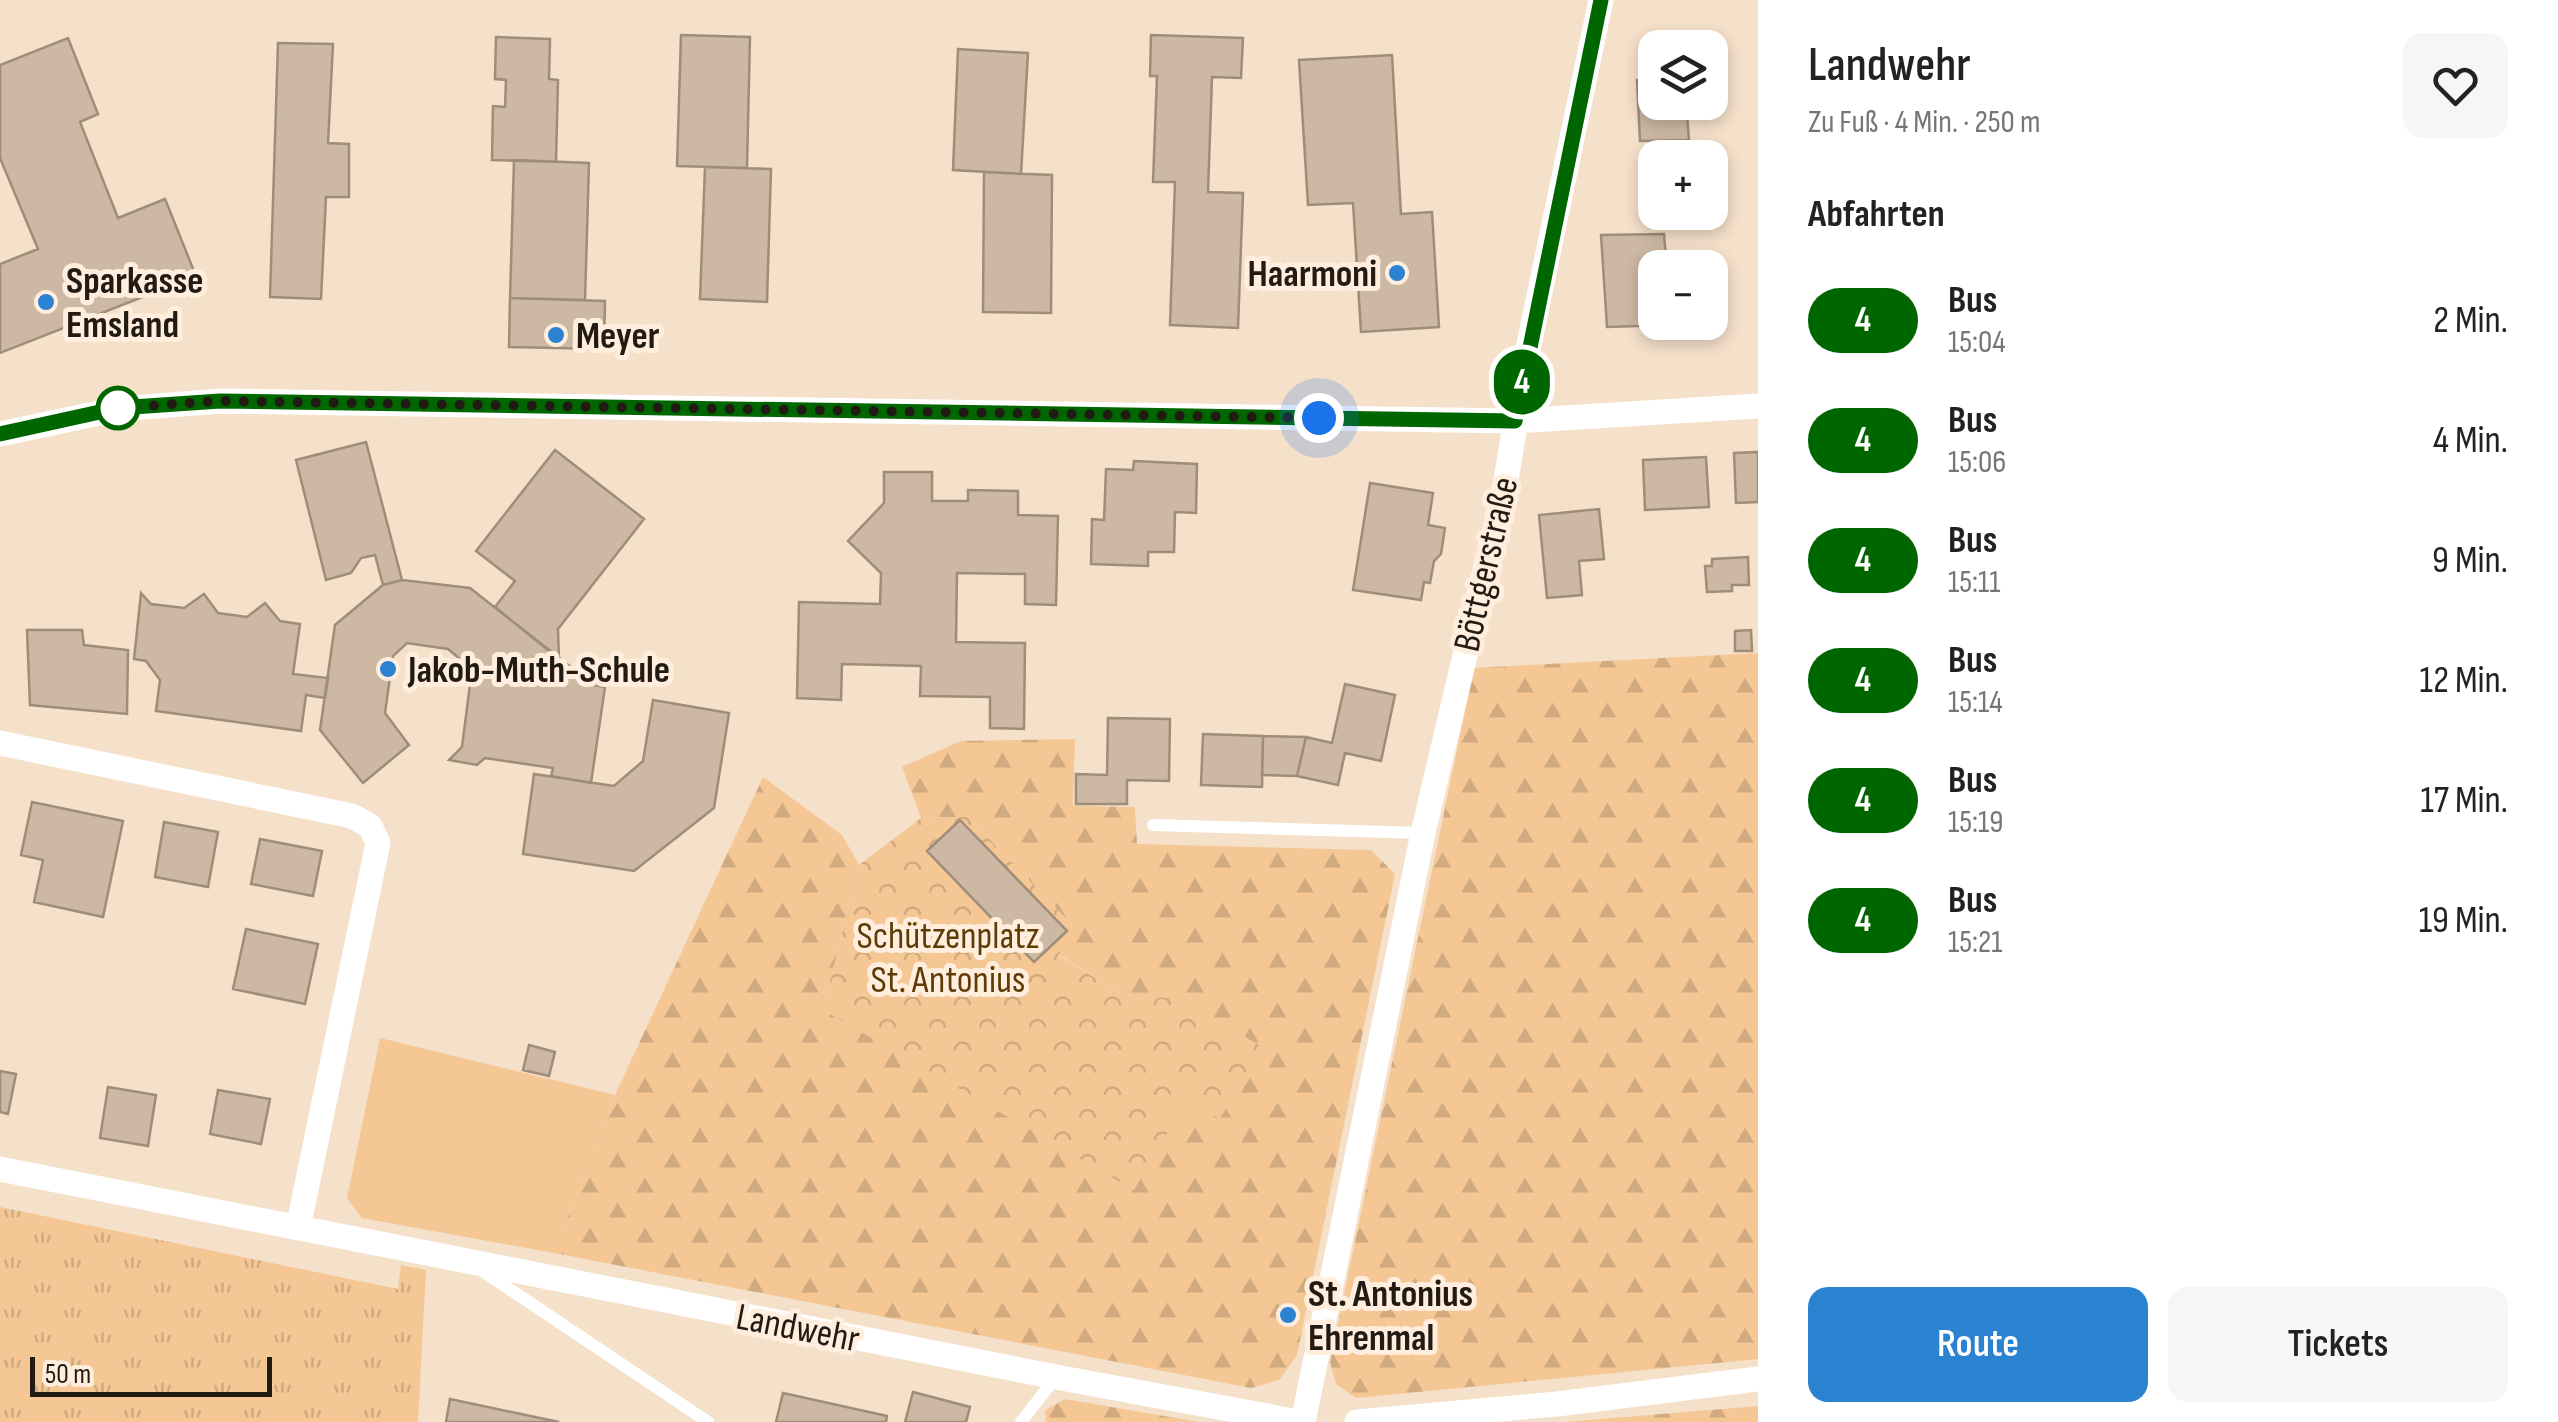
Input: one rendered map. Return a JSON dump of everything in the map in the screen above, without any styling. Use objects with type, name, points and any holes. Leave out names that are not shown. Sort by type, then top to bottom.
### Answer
[{"type":"street","name":"Böttgerstraße","points":[[1301,1422],[1423,833],[1504,486],[1601,0]]},
{"type":"street","points":[[0,434],[118,408],[220,401],[1515,421],[1758,406]]},
{"type":"street","points":[[0,743],[352,816],[370,826],[378,843],[298,1228]]},
{"type":"street","name":"Landwehr","points":[[0,1169],[1301,1422]]},
{"type":"street","points":[[1357,1422],[1557,1404],[1758,1379]]},
{"type":"lane","points":[[1153,825],[1423,833]]},
{"type":"lane","points":[[470,1262],[708,1422]]},
{"type":"lane","points":[[1022,1422],[1056,1377]]},
{"type":"green space","points":[[1758,653],[1758,1359],[1356,1398],[1336,1384],[1330,1362],[1474,668]]},
{"type":"green space","points":[[1075,739],[1073,806],[1135,807],[1137,844],[1371,850],[1395,874],[1297,1355],[1279,1380],[1251,1388],[554,1253],[615,1095],[763,777],[842,835],[859,865],[823,1010],[1182,1000],[1123,995],[1058,954],[1079,932],[968,817],[921,818],[902,767],[961,741]]},
{"type":"green space","name":"Schützenplatz St. Antonius","points":[[968,817],[1080,933],[1058,955],[1123,995],[1182,999],[1262,1047],[1220,1119],[1187,1099],[1134,1190],[823,1010],[859,865],[921,818]]},
{"type":"green space","points":[[380,1038],[615,1095],[554,1253],[362,1218],[347,1198]]},
{"type":"green space","points":[[0,1207],[398,1289],[401,1265],[426,1270],[418,1422],[0,1422]]},
{"type":"green space","points":[[1065,1399],[1199,1422],[1046,1422],[1045,1410]]},
{"type":"green space","points":[[1758,1406],[1758,1422],[1565,1422]]},
{"type":"building","points":[[681,35],[750,37],[747,168],[677,166]]},
{"type":"building","points":[[1151,35],[1243,38],[1241,78],[1212,77],[1208,192],[1243,193],[1238,328],[1170,325],[1175,182],[1153,182],[1157,76],[1150,76]]},
{"type":"building","points":[[496,37],[550,39],[549,79],[558,80],[556,162],[492,160],[493,106],[505,107],[506,80],[495,79]]},
{"type":"building","points":[[68,38],[98,114],[80,122],[118,218],[165,199],[196,276],[0,353],[0,264],[38,249],[0,158],[0,65]]},
{"type":"building","points":[[278,43],[333,44],[328,143],[349,144],[349,197],[326,197],[321,299],[270,297]]},
{"type":"building","points":[[958,49],[1028,53],[1021,174],[953,170]]},
{"type":"building","points":[[1392,55],[1401,214],[1432,212],[1439,327],[1361,332],[1353,203],[1308,205],[1299,60]]},
{"type":"building","points":[[1639,120],[1687,120],[1689,140],[1640,140]]},
{"type":"building","points":[[514,160],[589,163],[585,300],[510,298]]},
{"type":"building","points":[[705,167],[771,169],[767,302],[700,299]]},
{"type":"building","points":[[984,172],[1052,175],[1051,313],[983,312]]},
{"type":"building","points":[[1664,234],[1665,250],[1638,250],[1638,326],[1607,327],[1601,235]]},
{"type":"building","points":[[510,298],[605,301],[604,349],[509,347]]},
{"type":"building","points":[[366,442],[402,580],[383,585],[375,555],[361,558],[351,573],[326,580],[296,460]]},
{"type":"building","points":[[555,450],[644,519],[558,629],[559,659],[495,607],[515,581],[476,551]]},
{"type":"building","points":[[1758,452],[1758,502],[1736,503],[1734,453]]},
{"type":"building","points":[[1706,457],[1709,507],[1645,510],[1643,460]]},
{"type":"building","points":[[1134,461],[1197,464],[1196,513],[1175,512],[1174,552],[1148,552],[1148,566],[1091,564],[1092,519],[1104,520],[1106,469],[1133,470]]},
{"type":"building","points":[[884,472],[932,472],[932,501],[968,501],[968,490],[1018,491],[1018,515],[1058,516],[1056,605],[1025,604],[1025,574],[957,573],[956,642],[1025,643],[1024,729],[990,728],[990,697],[920,696],[921,666],[842,664],[841,700],[797,698],[799,602],[880,604],[881,573],[848,541],[884,503]]},
{"type":"building","points":[[1370,483],[1433,493],[1428,525],[1445,528],[1441,554],[1434,561],[1430,583],[1424,582],[1421,600],[1353,590]]},
{"type":"building","points":[[1599,509],[1604,559],[1579,561],[1582,595],[1547,598],[1539,515]]},
{"type":"building","points":[[1748,557],[1749,585],[1732,585],[1732,591],[1707,592],[1705,566],[1712,566],[1712,559]]},
{"type":"building","points":[[402,580],[470,588],[594,685],[605,687],[591,783],[551,776],[553,768],[485,758],[477,765],[449,760],[462,747],[472,669],[448,649],[407,643],[393,656],[385,713],[409,745],[363,783],[320,730],[335,625],[383,585]]},
{"type":"building","points":[[141,593],[151,604],[184,608],[204,594],[218,613],[247,617],[265,603],[280,621],[300,624],[293,674],[328,678],[325,698],[306,695],[301,731],[156,711],[160,680],[146,661],[134,659]]},
{"type":"building","points":[[27,630],[82,630],[84,645],[128,650],[127,714],[30,705]]},
{"type":"building","points":[[1751,630],[1752,651],[1735,651],[1735,631]]},
{"type":"building","points":[[1345,684],[1395,695],[1381,761],[1345,753],[1338,785],[1297,776],[1306,737],[1332,743]]},
{"type":"building","points":[[653,700],[729,713],[714,808],[634,871],[523,854],[534,774],[614,786],[643,761]]},
{"type":"building","points":[[1108,718],[1170,719],[1169,781],[1127,780],[1127,804],[1076,804],[1076,774],[1107,775]]},
{"type":"building","points":[[1203,734],[1263,736],[1262,787],[1201,785]]},
{"type":"building","points":[[1263,736],[1306,737],[1297,776],[1262,775]]},
{"type":"building","points":[[32,802],[123,821],[103,917],[34,902],[43,860],[21,855]]},
{"type":"building","points":[[960,820],[1067,931],[1034,962],[927,851]]},
{"type":"building","points":[[164,822],[218,832],[208,887],[155,877]]},
{"type":"building","points":[[260,839],[322,851],[313,896],[251,884]]},
{"type":"building","points":[[246,929],[318,944],[305,1004],[233,989]]},
{"type":"building","points":[[529,1045],[555,1052],[549,1076],[523,1070]]},
{"type":"building","points":[[0,1071],[16,1074],[8,1114],[0,1112]]},
{"type":"building","points":[[108,1087],[156,1095],[148,1146],[100,1138]]},
{"type":"building","points":[[218,1090],[270,1099],[261,1144],[210,1134]]},
{"type":"building","points":[[913,1392],[970,1407],[966,1422],[905,1422]]},
{"type":"building","points":[[783,1393],[887,1416],[886,1422],[776,1422]]},
{"type":"building","points":[[450,1399],[559,1422],[446,1422]]},
{"type":"bus line","name":"4","points":[[0,434],[118,408],[220,401],[1515,421],[1601,0]]},
{"type":"place","name":"Haarmoni","points":[[1397,273]]},
{"type":"place","name":"Sparkasse Emsland","points":[[46,302]]},
{"type":"place","name":"Meyer","points":[[556,335]]},
{"type":"place","name":"Jakob-Muth-Schule","points":[[388,669]]},
{"type":"place","name":"St. Antonius Ehrenmal","points":[[1288,1315]]},
{"type":"route","points":[[118,408],[220,401],[1319,418]]}]
